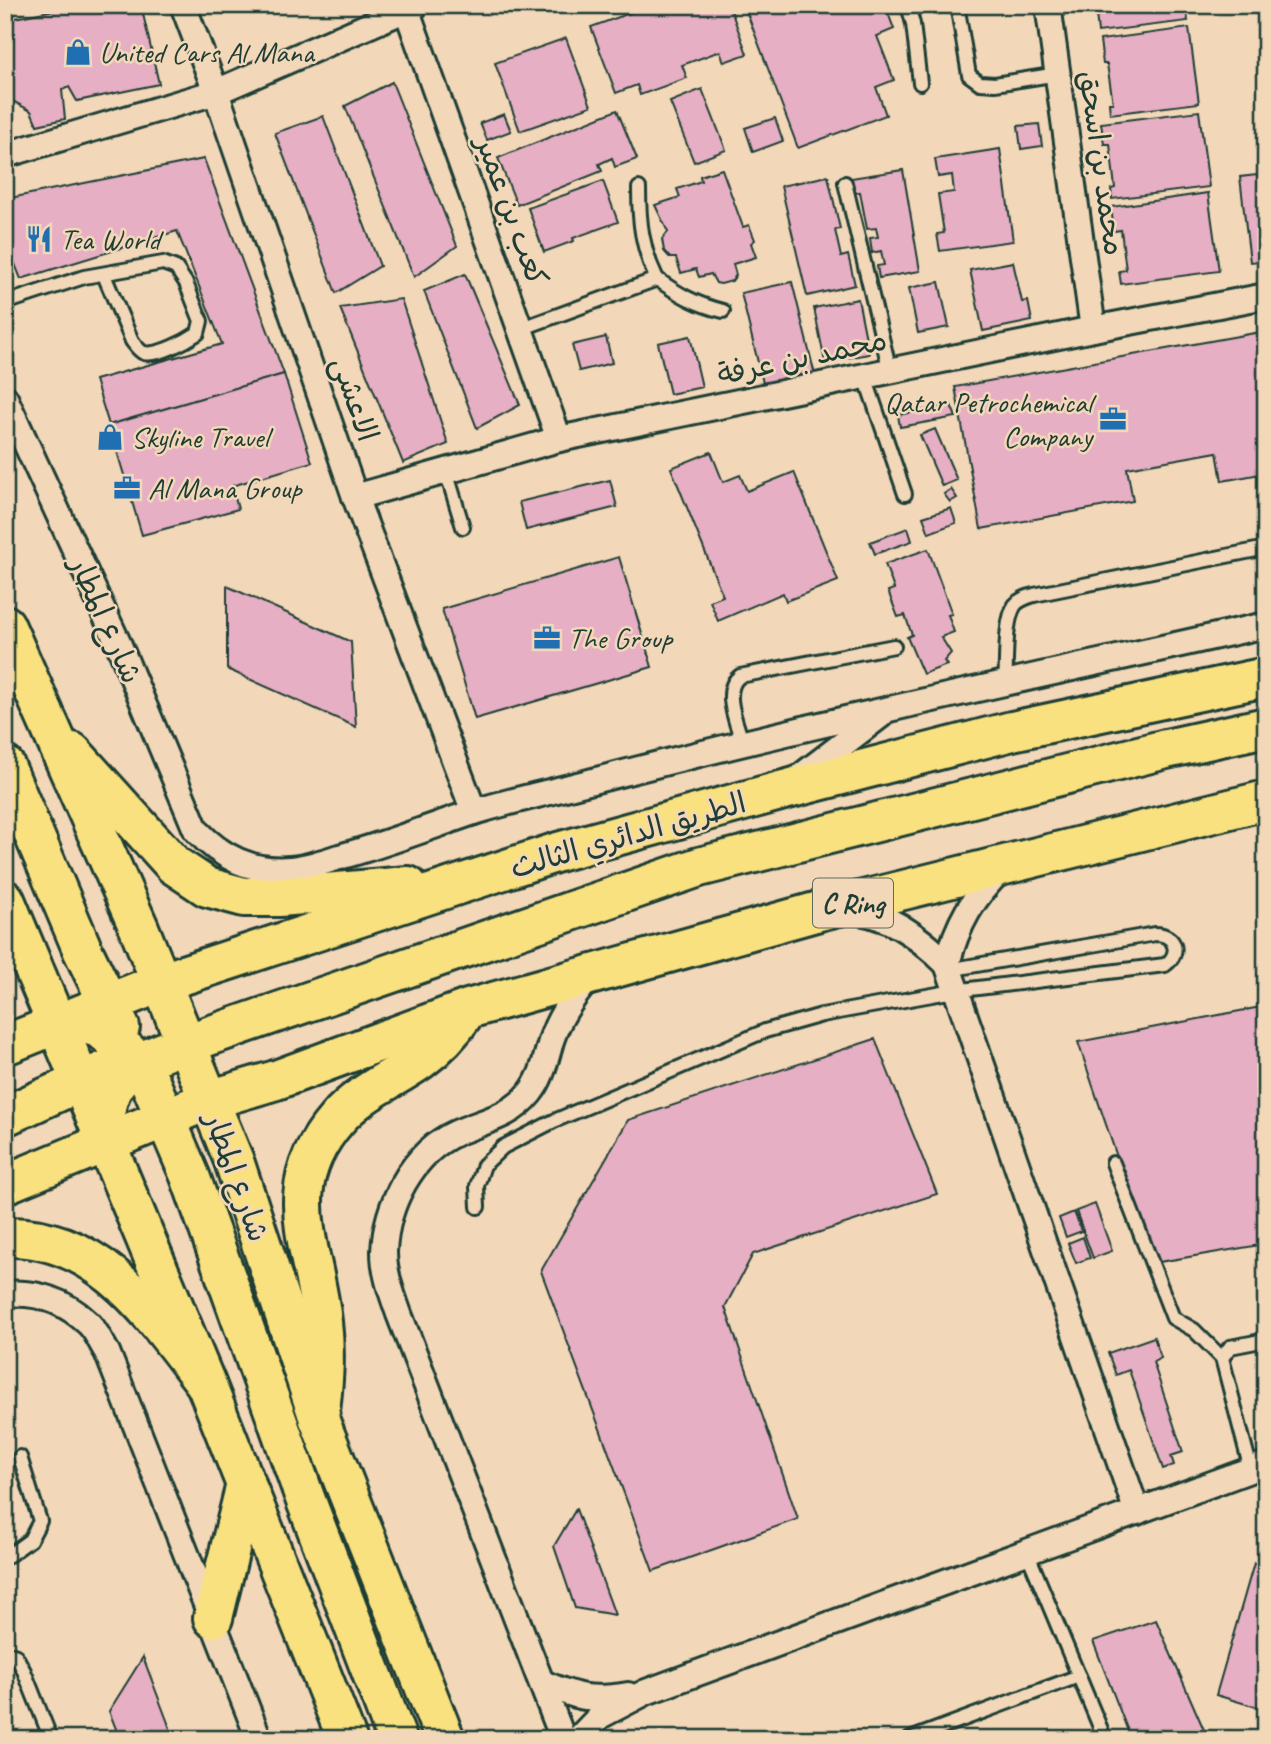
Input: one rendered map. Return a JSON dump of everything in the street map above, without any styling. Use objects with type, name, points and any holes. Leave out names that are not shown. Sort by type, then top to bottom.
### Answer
[{"type":"main road","name":"شارع المطار","points":[[5,625],[139,928],[234,1161],[319,1419],[445,1739]]},
{"type":"main road","name":"الطريق الدائري الثالث","points":[[5,1045],[162,982],[558,852],[1012,731],[1266,677]]},
{"type":"main road","points":[[47,724],[174,865],[207,887],[244,897],[279,897],[473,880]]},
{"type":"main road","points":[[5,1116],[137,1059],[699,867],[1166,748],[1266,727]]},
{"type":"main road","points":[[5,766],[83,951],[150,1082],[190,1176],[310,1511],[397,1739]]},
{"type":"main road","name":"C Ring","points":[[5,1184],[209,1100],[276,1080],[468,1009],[819,911],[1257,807]]},
{"type":"main road","points":[[5,900],[206,1384],[348,1739]]},
{"type":"main road","points":[[83,951],[103,961],[117,961],[132,950],[139,928]]},
{"type":"main road","points":[[106,1143],[104,1116],[109,1094],[152,1039],[160,1023],[163,1011],[162,982]]},
{"type":"main road","points":[[319,1419],[324,1356],[318,1293],[303,1231],[302,1206],[308,1169],[326,1133],[349,1106],[438,1046],[468,1009]]},
{"type":"main road","points":[[57,1024],[80,1022],[95,1026],[137,1059],[177,1098],[191,1101],[209,1100]]},
{"type":"main road","points":[[5,1237],[29,1237],[58,1243],[102,1267],[134,1296],[206,1384]]},
{"type":"main road","points":[[213,1618],[246,1484]]},
{"type":"street","name":"الاعشى","points":[[183,5],[216,92],[355,497],[474,812]]},
{"type":"street","name":"محمد بن اسحق","points":[[1048,5],[1093,329]]},
{"type":"street","points":[[5,155],[216,92],[409,7]]},
{"type":"street","name":"كعب بن عمير","points":[[409,7],[559,439]]},
{"type":"street","name":"محمد بن عرفة","points":[[355,497],[559,439],[1266,296]]},
{"type":"street","name":"شارع المطار","points":[[5,398],[119,645],[196,830],[224,856],[241,864]]},
{"type":"street","name":"الطريق الدائري الثالث","points":[[241,864],[266,869],[291,869],[316,864],[372,848],[474,812],[742,742],[1266,625]]},
{"type":"street","points":[[780,791],[887,711]]},
{"type":"street","points":[[950,975],[954,936],[967,909],[984,886],[1005,866]]},
{"type":"street","points":[[819,911],[855,911],[890,920],[921,938],[950,975],[1136,1512]]},
{"type":"street","points":[[563,1739],[399,1314],[388,1284],[384,1253],[388,1221],[399,1191],[408,1176],[433,1149],[454,1134],[507,1113],[532,1091],[541,1077],[563,1014],[592,974]]},
{"type":"street","points":[[5,1294],[31,1293],[49,1297],[89,1324],[107,1352],[259,1739]]},
{"type":"street","points":[[578,1739],[600,1716],[646,1692],[1258,1467]]},
{"type":"street","points":[[543,1683],[572,1696],[597,1700],[646,1692]]},
{"type":"lane","points":[[908,5],[920,83]]},
{"type":"lane","points":[[959,16],[969,75],[980,83],[995,84],[1058,74]]},
{"type":"lane","points":[[845,183],[890,371]]},
{"type":"lane","points":[[639,188],[641,237],[647,260],[657,279],[687,299],[704,307],[723,311]]},
{"type":"lane","points":[[5,303],[84,277],[163,263],[176,268],[186,283],[201,321],[198,333],[183,343],[145,353],[132,341],[104,275]]},
{"type":"lane","points":[[520,329],[657,279]]},
{"type":"lane","points":[[865,377],[905,494]]},
{"type":"lane","points":[[446,471],[463,527]]},
{"type":"lane","points":[[1005,683],[1009,622],[1014,606],[1020,600],[1266,548]]},
{"type":"lane","points":[[742,742],[730,692],[735,680],[740,676],[894,646]]},
{"type":"lane","points":[[478,1207],[477,1186],[484,1165],[503,1147],[554,1121],[774,1027],[950,975],[1155,934],[1171,938],[1175,945],[1172,960],[1165,965],[950,975]]},
{"type":"lane","points":[[1113,1163],[1173,1318],[1194,1330],[1222,1358],[1258,1467]]},
{"type":"lane","points":[[1222,1358],[1230,1347],[1266,1340]]},
{"type":"lane","points":[[5,1558],[30,1540],[40,1521],[20,1457]]},
{"type":"lane","points":[[1027,1552],[1105,1739]]},
{"type":"lane","points":[[5,1652],[16,1656],[24,1671],[51,1739]]},
{"type":"lane","points":[[910,1739],[1079,1676]]},
{"type":"building","name":"United Cars Al Mana","points":[[78,5],[141,5],[159,84],[77,101],[69,87],[62,90],[65,119],[37,125],[31,111],[5,97],[5,20]]},
{"type":"building","points":[[652,5],[729,5],[747,54],[724,62],[720,51],[682,65],[687,78],[640,95],[637,85],[616,93],[591,27]]},
{"type":"building","points":[[744,5],[885,5],[894,29],[877,36],[894,80],[876,87],[886,115],[798,148]]},
{"type":"building","points":[[1095,5],[1186,5],[1188,21],[1098,32]]},
{"type":"building","points":[[1189,28],[1199,103],[1110,114],[1109,103],[1113,103],[1100,40]]},
{"type":"building","points":[[566,38],[591,106],[520,131],[495,63]]},
{"type":"building","points":[[392,82],[457,246],[414,277],[345,106]]},
{"type":"building","points":[[702,89],[726,150],[694,162],[670,102]]},
{"type":"building","points":[[617,110],[637,159],[615,167],[612,158],[599,164],[602,171],[517,205],[498,158]]},
{"type":"building","points":[[1199,111],[1209,187],[1112,199],[1111,189],[1115,188],[1110,144],[1104,144],[1101,123]]},
{"type":"building","points":[[504,114],[511,131],[487,140],[480,123]]},
{"type":"building","points":[[323,116],[380,266],[336,293],[275,133]]},
{"type":"building","points":[[775,118],[783,141],[753,152],[745,128]]},
{"type":"building","points":[[1039,124],[1042,146],[1021,149],[1018,126]]},
{"type":"building","points":[[1000,149],[1013,241],[940,251],[937,234],[944,233],[938,194],[954,192],[952,175],[938,177],[935,159]]},
{"type":"building","points":[[204,159],[284,374],[109,425],[95,380],[222,344],[177,231],[21,279],[5,239],[5,199]]},
{"type":"building","points":[[722,169],[743,227],[749,225],[755,240],[751,243],[756,257],[733,264],[736,275],[732,281],[721,284],[716,283],[711,274],[699,277],[696,269],[681,273],[676,258],[670,258],[664,251],[662,239],[668,232],[655,205],[680,197],[677,189],[701,181],[700,176]]},
{"type":"building","points":[[903,170],[920,271],[879,278],[877,266],[884,265],[881,251],[872,253],[870,238],[878,237],[876,228],[867,229],[860,192],[853,193],[851,178]]},
{"type":"building","points":[[1266,174],[1266,264],[1261,265],[1261,261],[1250,262],[1240,177]]},
{"type":"building","points":[[828,176],[840,229],[835,230],[841,257],[848,255],[855,285],[807,296],[781,186]]},
{"type":"building","points":[[603,181],[618,222],[544,252],[528,208]]},
{"type":"building","points":[[1208,193],[1219,271],[1121,284],[1119,271],[1126,270],[1121,230],[1114,231],[1111,207]]},
{"type":"building","points":[[1013,262],[1022,302],[1028,301],[1032,321],[983,331],[970,270]]},
{"type":"building","points":[[465,274],[520,405],[477,428],[424,291]]},
{"type":"building","points":[[792,282],[815,375],[764,387],[741,293]]},
{"type":"building","points":[[939,282],[949,327],[918,333],[909,288]]},
{"type":"building","points":[[401,299],[448,444],[403,463],[340,308]]},
{"type":"building","points":[[858,299],[869,354],[825,362],[814,308]]},
{"type":"building","name":"Qatar Petrochemical Company","points":[[1266,331],[1266,473],[1222,481],[1217,452],[1127,468],[1133,501],[981,529],[955,387]]},
{"type":"building","points":[[690,336],[702,387],[670,394],[658,343]]},
{"type":"building","points":[[606,337],[612,363],[579,371],[572,345]]},
{"type":"building","points":[[284,374],[312,462],[232,486],[238,509],[142,535],[109,425]]},
{"type":"building","points":[[951,405],[956,417],[900,427],[898,415]]},
{"type":"building","points":[[935,429],[957,480],[942,486],[920,435]]},
{"type":"building","points":[[711,452],[723,482],[740,475],[747,491],[794,472],[838,581],[786,601],[783,593],[718,621],[710,601],[723,596],[671,468]]},
{"type":"building","points":[[610,480],[617,507],[526,530],[519,502]]},
{"type":"building","points":[[951,489],[957,498],[950,502],[944,494]]},
{"type":"building","points":[[951,508],[956,523],[929,533],[923,517]]},
{"type":"building","points":[[908,528],[912,541],[875,554],[870,542]]},
{"type":"building","points":[[928,549],[952,614],[948,615],[954,632],[941,637],[951,653],[944,661],[947,665],[923,674],[907,637],[912,635],[905,615],[898,617],[888,591],[894,589],[885,564]]},
{"type":"building","name":"The Group","points":[[619,557],[652,667],[475,719],[442,609]]},
{"type":"building","points":[[227,586],[351,642],[356,727],[227,669]]},
{"type":"building","points":[[1266,1006],[1266,1244],[1153,1263],[1078,1042]]},
{"type":"building","points":[[875,1039],[937,1194],[753,1254],[725,1307],[798,1519],[653,1571],[541,1271],[628,1120]]},
{"type":"building","points":[[1095,1204],[1112,1251],[1093,1258],[1076,1211]]},
{"type":"building","points":[[1074,1212],[1082,1231],[1066,1237],[1059,1218]]},
{"type":"building","points":[[1083,1237],[1090,1258],[1076,1263],[1068,1243]]},
{"type":"building","points":[[1154,1337],[1161,1358],[1153,1362],[1183,1452],[1171,1456],[1174,1465],[1163,1469],[1129,1370],[1116,1375],[1108,1353]]},
{"type":"building","points":[[576,1509],[615,1615],[575,1608],[554,1546]]},
{"type":"building","points":[[1254,1563],[1266,1566],[1266,1710],[1216,1695]]},
{"type":"building","points":[[1156,1620],[1208,1739],[1131,1739],[1093,1641]]},
{"type":"building","points":[[143,1657],[173,1739],[120,1739],[109,1711]]},
{"type":"place","name":"United Cars Al Mana","points":[[78,52]]},
{"type":"place","name":"Tea World","points":[[39,239]]},
{"type":"place","name":"Qatar Petrochemical Company","points":[[1113,419]]},
{"type":"place","name":"Skyline Travel","points":[[110,437]]},
{"type":"place","name":"Al Mana Group","points":[[127,488]]},
{"type":"place","name":"The Group","points":[[547,638]]}]
